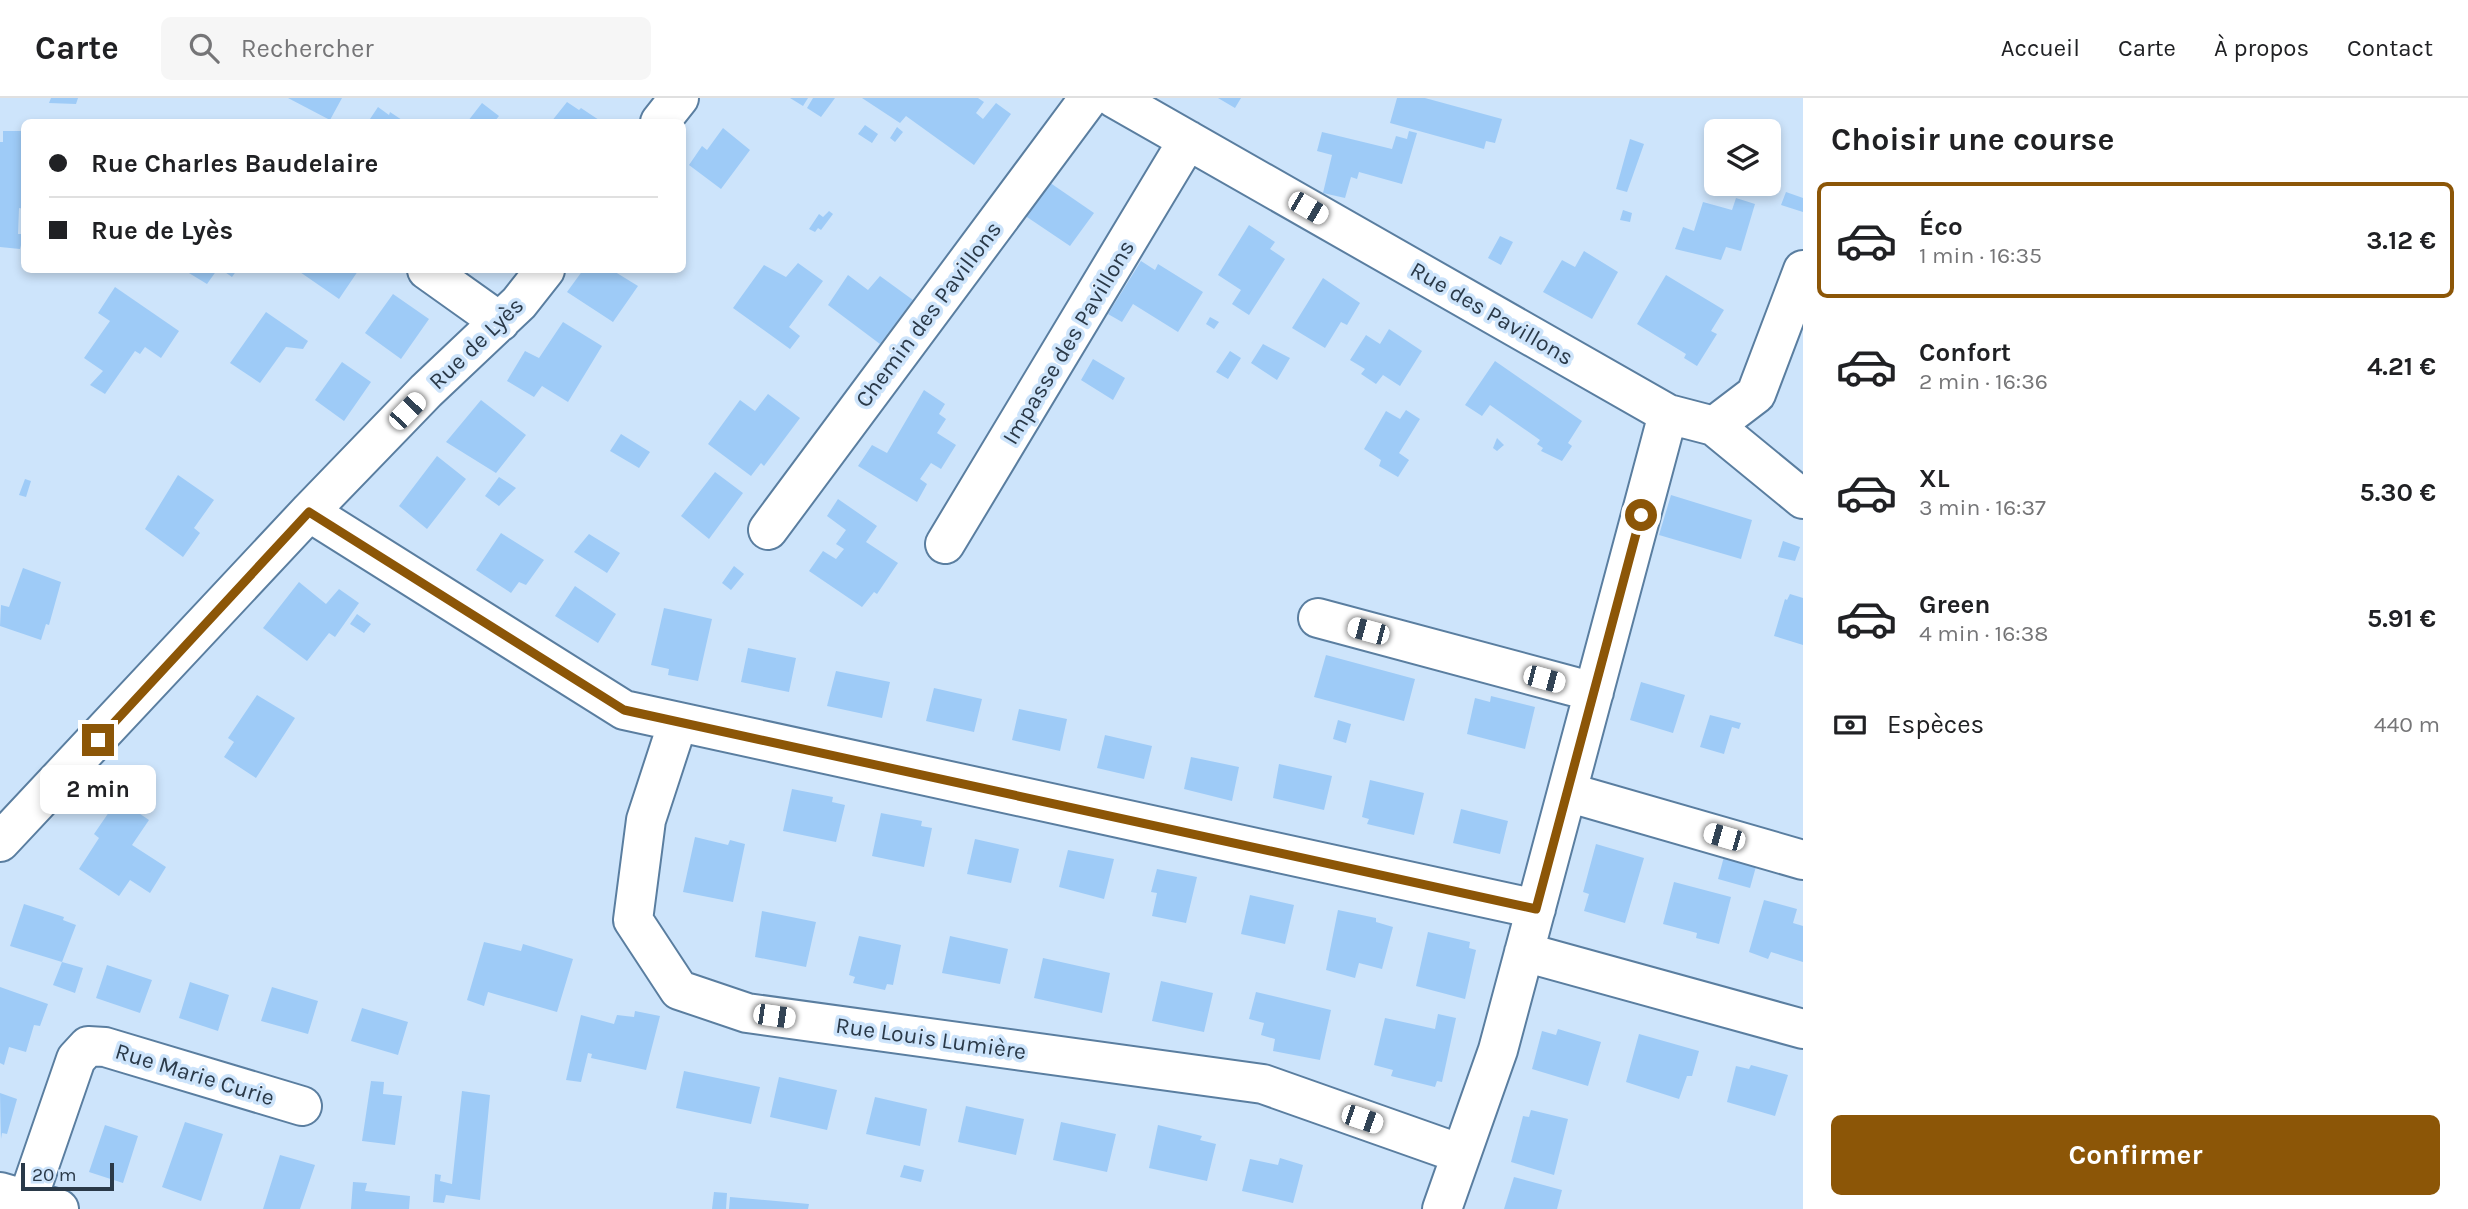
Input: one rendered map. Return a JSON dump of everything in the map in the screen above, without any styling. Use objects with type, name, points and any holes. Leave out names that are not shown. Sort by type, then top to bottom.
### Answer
[{"type":"street","points":[[662,119],[679,98]]},
{"type":"street","name":"Chemin des Pavillons","points":[[768,530],[1089,98]]},
{"type":"street","name":"Rue des Pavillons","points":[[1114,98],[1668,414],[1714,426]]},
{"type":"street","name":"Impasse des Pavillons","points":[[945,544],[1188,140]]},
{"type":"street","points":[[1803,270],[1756,394],[1714,426],[1803,499]]},
{"type":"street","points":[[431,273],[500,323]]},
{"type":"street","name":"Rue de Lyès","points":[[0,842],[309,512],[426,391],[500,323],[542,273]]},
{"type":"street","points":[[1442,1209],[1498,1050],[1668,414]]},
{"type":"street","points":[[309,512],[624,710],[1536,909]]},
{"type":"street","points":[[1318,618],[1594,692]]},
{"type":"street","name":"Rue Louis Lumière","points":[[678,722],[646,820],[633,920],[679,990],[747,1013],[1264,1084],[1461,1154]]},
{"type":"street","points":[[1567,792],[1803,860]]},
{"type":"street","points":[[1524,952],[1803,1029]]},
{"type":"street","name":"Rue Marie Curie","points":[[29,1201],[76,1059],[88,1046],[105,1047],[302,1106]]},
{"type":"building","points":[[51,98],[78,98],[76,104],[49,103]]},
{"type":"building","points":[[288,98],[342,98],[328,119]]},
{"type":"building","points":[[790,98],[808,98],[803,106]]},
{"type":"building","points":[[813,98],[835,98],[821,117],[807,108]]},
{"type":"building","points":[[862,98],[978,98],[984,102],[976,113],[983,119],[996,103],[1011,114],[974,165],[906,116],[900,123]]},
{"type":"building","points":[[1218,98],[1241,98],[1235,108]]},
{"type":"building","points":[[1397,98],[1425,98],[1502,119],[1495,143],[1486,141],[1484,149],[1390,123]]},
{"type":"building","points":[[567,102],[598,119],[553,119]]},
{"type":"building","points":[[482,103],[499,116],[496,119],[470,119]]},
{"type":"building","points":[[378,107],[400,119],[370,119]]},
{"type":"building","points":[[865,125],[878,134],[872,143],[858,134]]},
{"type":"building","points":[[897,127],[903,132],[895,142],[890,138]]},
{"type":"building","points":[[723,128],[750,150],[721,189],[689,165],[702,146],[707,150]]},
{"type":"building","points":[[3,131],[21,131],[21,208],[18,234],[21,234],[20,249],[0,247],[0,142],[3,142]]},
{"type":"building","points":[[1409,131],[1417,133],[1402,184],[1359,172],[1357,179],[1351,177],[1345,198],[1323,193],[1332,155],[1317,151],[1322,132],[1392,149],[1396,136],[1407,139]]},
{"type":"building","points":[[1630,139],[1644,144],[1627,192],[1616,189]]},
{"type":"building","points":[[1046,180],[1094,213],[1070,246],[1021,213]]},
{"type":"building","points":[[1786,192],[1803,198],[1803,212],[1781,205]]},
{"type":"building","points":[[1736,198],[1755,204],[1741,251],[1726,247],[1721,260],[1675,249],[1683,227],[1694,231],[1703,202],[1732,210]]},
{"type":"building","points":[[1623,210],[1632,213],[1630,222],[1620,220]]},
{"type":"building","points":[[829,211],[833,214],[821,230],[818,228],[815,232],[809,229],[819,214],[823,217]]},
{"type":"building","points":[[1249,225],[1275,242],[1270,249],[1285,259],[1249,315],[1232,304],[1241,290],[1218,275]]},
{"type":"building","points":[[1500,236],[1513,242],[1501,265],[1488,258]]},
{"type":"building","points":[[1584,251],[1618,272],[1592,319],[1543,292],[1562,260],[1575,267]]},
{"type":"building","points":[[1141,261],[1155,270],[1158,264],[1203,292],[1178,332],[1133,304],[1122,322],[1108,314]]},
{"type":"building","points":[[798,263],[823,281],[789,327],[800,336],[790,349],[733,308],[764,265],[786,277]]},
{"type":"building","points":[[189,273],[215,273],[207,284]]},
{"type":"building","points":[[301,273],[357,273],[339,299]]},
{"type":"building","points":[[581,273],[617,273],[638,286],[613,322],[567,292]]},
{"type":"building","points":[[848,275],[868,290],[880,276],[913,300],[880,344],[828,305]]},
{"type":"building","points":[[1666,275],[1724,310],[1711,331],[1717,334],[1697,366],[1684,358],[1686,354],[1637,324]]},
{"type":"building","points":[[1323,278],[1360,303],[1347,325],[1341,322],[1325,348],[1292,328]]},
{"type":"building","points":[[115,287],[179,331],[161,358],[145,347],[140,354],[135,351],[105,394],[90,385],[103,371],[84,358],[110,321],[98,313]]},
{"type":"building","points":[[393,294],[429,319],[401,359],[365,333]]},
{"type":"building","points":[[266,312],[308,341],[303,349],[286,347],[260,383],[230,363]]},
{"type":"building","points":[[1210,317],[1219,322],[1214,329],[1206,324]]},
{"type":"building","points":[[563,322],[602,346],[568,402],[542,386],[534,397],[507,381],[525,351],[539,358]]},
{"type":"building","points":[[1389,329],[1422,351],[1400,386],[1383,375],[1376,384],[1361,374],[1365,369],[1350,360],[1366,335],[1380,344]]},
{"type":"building","points":[[1263,344],[1290,358],[1277,380],[1251,363]]},
{"type":"building","points":[[1230,351],[1241,358],[1228,379],[1216,372]]},
{"type":"building","points":[[1093,359],[1125,378],[1113,400],[1081,380]]},
{"type":"building","points":[[1495,361],[1582,421],[1568,443],[1572,446],[1562,461],[1541,451],[1543,448],[1537,444],[1540,440],[1490,405],[1482,416],[1465,405]]},
{"type":"building","points":[[342,362],[371,382],[344,421],[315,400]]},
{"type":"building","points":[[924,390],[945,404],[939,414],[946,419],[937,433],[956,445],[941,469],[931,463],[920,479],[927,484],[917,502],[858,466],[872,445],[887,453]]},
{"type":"building","points":[[768,394],[800,418],[764,466],[761,463],[751,476],[708,444],[740,400],[755,411]]},
{"type":"building","points":[[481,400],[526,435],[496,473],[446,442]]},
{"type":"building","points":[[1406,410],[1420,419],[1399,453],[1409,460],[1398,477],[1379,466],[1381,460],[1364,449],[1386,411],[1400,419]]},
{"type":"building","points":[[621,434],[650,452],[639,468],[610,451]]},
{"type":"building","points":[[1497,438],[1504,445],[1497,451],[1493,448]]},
{"type":"building","points":[[437,456],[466,479],[427,529],[399,506]]},
{"type":"building","points":[[715,472],[743,493],[709,539],[681,516]]},
{"type":"building","points":[[178,475],[214,500],[194,528],[200,533],[183,557],[145,529]]},
{"type":"building","points":[[499,477],[516,488],[499,506],[485,496]]},
{"type":"building","points":[[25,479],[31,481],[26,497],[19,495]]},
{"type":"building","points":[[1671,495],[1752,520],[1741,559],[1659,535]]},
{"type":"building","points":[[838,499],[877,526],[866,542],[898,563],[877,594],[874,592],[862,607],[809,571],[823,551],[836,559],[844,549],[836,544],[846,530],[827,516]]},
{"type":"building","points":[[501,533],[544,560],[526,585],[519,582],[511,593],[476,570]]},
{"type":"building","points":[[589,534],[620,553],[607,573],[574,552]]},
{"type":"building","points":[[1783,541],[1800,547],[1795,561],[1778,557]]},
{"type":"building","points":[[734,566],[744,574],[731,590],[722,583]]},
{"type":"building","points":[[23,568],[61,582],[49,625],[46,624],[41,640],[0,626],[1,605],[9,607]]},
{"type":"building","points":[[299,582],[326,604],[339,589],[359,603],[335,637],[329,633],[307,661],[263,628]]},
{"type":"building","points":[[575,586],[616,614],[598,643],[555,616]]},
{"type":"building","points":[[1790,594],[1803,598],[1803,645],[1774,636],[1785,599],[1787,600]]},
{"type":"building","points":[[664,608],[712,619],[698,681],[668,675],[669,669],[651,665]]},
{"type":"building","points":[[357,614],[371,624],[364,633],[350,624]]},
{"type":"building","points":[[748,648],[796,658],[789,692],[741,682]]},
{"type":"building","points":[[1326,655],[1415,679],[1404,721],[1314,697]]},
{"type":"building","points":[[836,671],[890,682],[882,718],[827,706]]},
{"type":"building","points":[[1641,682],[1685,695],[1673,733],[1630,720]]},
{"type":"building","points":[[934,688],[982,699],[974,732],[926,721]]},
{"type":"building","points":[[257,695],[295,718],[256,778],[224,757],[234,742],[228,738]]},
{"type":"building","points":[[1491,696],[1535,707],[1525,749],[1467,734],[1475,698],[1490,702]]},
{"type":"building","points":[[1019,709],[1067,719],[1060,751],[1012,740]]},
{"type":"building","points":[[1710,715],[1741,723],[1739,729],[1732,727],[1724,754],[1700,747]]},
{"type":"building","points":[[1338,720],[1351,724],[1346,743],[1333,739]]},
{"type":"building","points":[[1105,735],[1152,746],[1144,779],[1097,768]]},
{"type":"building","points":[[1191,757],[1239,767],[1232,801],[1184,789]]},
{"type":"building","points":[[1279,764],[1332,776],[1324,810],[1273,798]]},
{"type":"building","points":[[1370,780],[1424,793],[1414,835],[1367,824],[1369,819],[1362,817]]},
{"type":"building","points":[[792,789],[833,797],[832,802],[845,805],[836,842],[783,831]]},
{"type":"building","points":[[118,799],[149,820],[132,845],[166,867],[150,893],[130,880],[119,896],[79,869],[99,838],[94,834]]},
{"type":"building","points":[[1461,809],[1508,821],[1500,854],[1453,843]]},
{"type":"building","points":[[881,813],[922,821],[921,826],[932,828],[924,867],[872,856]]},
{"type":"building","points":[[695,837],[728,845],[730,840],[745,844],[733,902],[683,892]]},
{"type":"building","points":[[975,839],[1019,849],[1011,883],[967,874]]},
{"type":"building","points":[[1596,844],[1644,858],[1625,923],[1584,911],[1589,894],[1583,892]]},
{"type":"building","points":[[1068,850],[1114,859],[1104,899],[1059,887]]},
{"type":"building","points":[[1725,853],[1757,863],[1750,888],[1718,879]]},
{"type":"building","points":[[1157,869],[1197,877],[1186,923],[1152,916],[1157,893],[1151,892]]},
{"type":"building","points":[[1674,882],[1731,897],[1719,944],[1696,938],[1697,933],[1663,924]]},
{"type":"building","points":[[1250,895],[1294,905],[1285,944],[1241,934]]},
{"type":"building","points":[[1764,900],[1797,909],[1793,923],[1803,926],[1803,962],[1771,952],[1768,959],[1749,952]]},
{"type":"building","points":[[24,904],[64,917],[63,920],[76,925],[62,962],[10,946]]},
{"type":"building","points":[[1338,910],[1376,918],[1376,922],[1393,927],[1382,969],[1359,963],[1355,978],[1326,970]]},
{"type":"building","points":[[762,911],[816,922],[806,967],[755,957]]},
{"type":"building","points":[[1428,932],[1470,942],[1469,948],[1476,950],[1465,999],[1416,986]]},
{"type":"building","points":[[859,936],[901,945],[893,985],[887,984],[885,990],[853,983],[855,977],[849,975]]},
{"type":"building","points":[[950,936],[1008,949],[1000,984],[942,973]]},
{"type":"building","points":[[484,942],[521,951],[523,944],[573,959],[557,1012],[488,992],[484,1006],[467,1000]]},
{"type":"building","points":[[1043,958],[1110,973],[1102,1013],[1034,998]]},
{"type":"building","points":[[62,962],[83,968],[75,993],[53,985]]},
{"type":"building","points":[[107,965],[152,980],[140,1013],[96,998]]},
{"type":"building","points":[[1161,981],[1213,993],[1204,1032],[1152,1021]]},
{"type":"building","points":[[190,982],[229,995],[218,1031],[179,1018]]},
{"type":"building","points":[[0,987],[48,1004],[40,1026],[34,1025],[26,1052],[9,1047],[4,1065],[0,1063]]},
{"type":"building","points":[[272,987],[318,1001],[308,1034],[261,1021]]},
{"type":"building","points":[[1256,992],[1331,1010],[1320,1060],[1273,1051],[1275,1039],[1261,1035],[1264,1023],[1249,1019]]},
{"type":"building","points":[[362,1008],[408,1022],[398,1055],[351,1041]]},
{"type":"building","points":[[635,1011],[660,1016],[646,1070],[591,1058],[592,1054],[588,1053],[581,1082],[566,1080],[581,1015],[614,1024],[617,1015],[634,1017]]},
{"type":"building","points":[[1438,1014],[1456,1018],[1442,1082],[1437,1081],[1435,1087],[1391,1076],[1393,1070],[1374,1065],[1385,1018],[1435,1029]]},
{"type":"building","points":[[1558,1029],[1601,1042],[1588,1086],[1532,1069],[1542,1031],[1556,1035]]},
{"type":"building","points":[[1639,1034],[1699,1051],[1692,1076],[1687,1076],[1679,1099],[1626,1082]]},
{"type":"building","points":[[1751,1065],[1788,1075],[1775,1116],[1727,1102],[1736,1066],[1749,1069]]},
{"type":"building","points":[[684,1071],[760,1087],[751,1124],[676,1108]]},
{"type":"building","points":[[779,1077],[837,1090],[827,1130],[770,1117]]},
{"type":"building","points":[[371,1081],[384,1082],[383,1094],[402,1096],[395,1145],[362,1141]]},
{"type":"building","points":[[462,1091],[490,1095],[480,1200],[446,1195],[444,1203],[433,1202],[435,1174],[441,1175],[440,1181],[452,1184]]},
{"type":"building","points":[[0,1093],[17,1099],[7,1134],[2,1133],[1,1139]]},
{"type":"building","points":[[875,1097],[927,1109],[920,1146],[866,1134]]},
{"type":"building","points":[[966,1106],[1024,1119],[1016,1155],[958,1142]]},
{"type":"building","points":[[1531,1110],[1568,1119],[1554,1175],[1511,1162],[1523,1116],[1529,1117]]},
{"type":"building","points":[[185,1122],[223,1134],[201,1201],[162,1187]]},
{"type":"building","points":[[1061,1122],[1116,1134],[1107,1172],[1053,1160]]},
{"type":"building","points":[[105,1125],[138,1136],[123,1183],[89,1172]]},
{"type":"building","points":[[1158,1125],[1202,1136],[1200,1140],[1216,1144],[1207,1181],[1149,1168]]},
{"type":"building","points":[[280,1155],[315,1165],[300,1209],[263,1209]]},
{"type":"building","points":[[1280,1158],[1303,1165],[1293,1203],[1242,1191],[1250,1159],[1278,1165]]},
{"type":"building","points":[[904,1165],[924,1170],[921,1182],[900,1177]]},
{"type":"building","points":[[1514,1177],[1562,1190],[1557,1209],[1504,1209]]},
{"type":"building","points":[[353,1182],[367,1183],[365,1191],[410,1196],[409,1209],[351,1209]]},
{"type":"building","points":[[714,1192],[727,1193],[726,1209],[712,1209]]},
{"type":"building","points":[[730,1197],[809,1204],[808,1209],[729,1209]]},
{"type":"route","points":[[98,740],[309,512],[624,710],[1536,909],[1641,515]]}]
